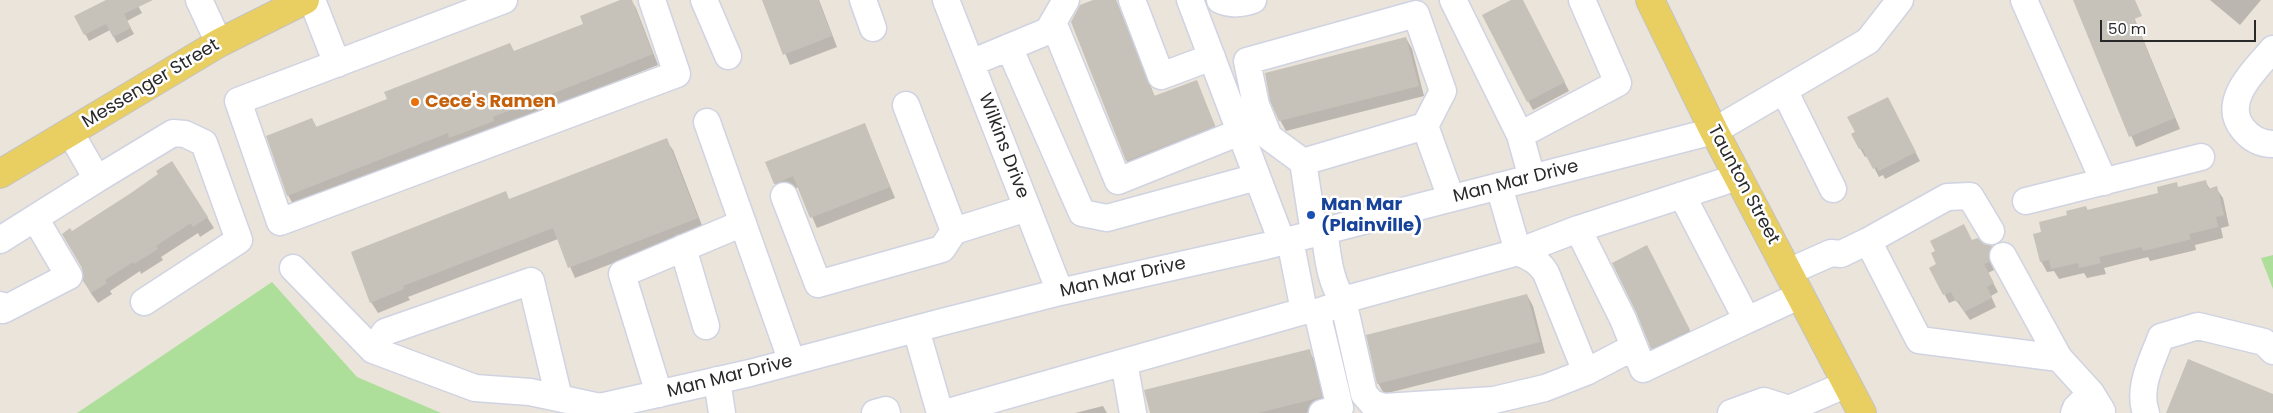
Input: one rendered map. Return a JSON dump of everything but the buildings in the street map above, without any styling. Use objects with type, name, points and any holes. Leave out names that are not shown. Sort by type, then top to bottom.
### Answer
[{"type":"main road","name":"Messenger Street","points":[[0,174],[219,43],[304,0]]},
{"type":"main road","name":"Taunton Street","points":[[1650,0],[1714,131],[1862,413]]},
{"type":"street","points":[[199,0],[219,43]]},
{"type":"street","points":[[312,0],[337,64]]},
{"type":"street","points":[[504,0],[238,101],[280,222],[677,74],[652,0]]},
{"type":"street","points":[[704,0],[728,56]]},
{"type":"street","points":[[863,0],[873,28]]},
{"type":"street","name":"Wilkins Drive","points":[[946,0],[1060,292]]},
{"type":"street","points":[[971,64],[1048,31],[1066,0]]},
{"type":"street","points":[[1132,0],[1161,76],[1212,56]]},
{"type":"street","points":[[1190,0],[1257,176],[1303,236],[1343,300],[1364,394],[1372,403],[1396,408],[1494,400],[1545,388],[1586,372],[1634,348]]},
{"type":"street","points":[[1220,0],[1235,4],[1253,0]]},
{"type":"street","points":[[1453,0],[1520,135],[1532,178]]},
{"type":"street","points":[[1520,135],[1618,82],[1582,0]]},
{"type":"street","name":"Man Mar Drive","points":[[373,350],[475,388],[530,392],[600,407],[659,394],[792,362],[1060,292],[1303,236],[1714,131],[1868,41],[1900,0]]},
{"type":"street","points":[[2024,0],[2104,182]]},
{"type":"street","points":[[1416,14],[1443,91],[1425,126],[1302,162],[1269,137],[1256,105],[1246,61],[1416,14]]},
{"type":"street","points":[[1053,22],[1118,181],[1240,132]]},
{"type":"street","points":[[1009,47],[1082,213],[1107,218],[1257,176]]},
{"type":"street","points":[[2273,49],[2238,94],[2236,116],[2240,126],[2247,135],[2256,141],[2273,144]]},
{"type":"street","points":[[1784,90],[1833,189]]},
{"type":"street","points":[[906,105],[954,230]]},
{"type":"street","points":[[707,122],[792,362]]},
{"type":"street","points":[[1425,126],[1451,198]]},
{"type":"street","points":[[70,132],[97,180]]},
{"type":"street","points":[[0,240],[172,132],[185,134],[204,144],[239,240],[144,302]]},
{"type":"street","points":[[2026,201],[2201,157]]},
{"type":"street","points":[[1302,162],[1303,236],[1311,312],[1340,408],[1322,413]]},
{"type":"street","points":[[945,413],[1124,362],[1332,308],[1343,300],[1518,252],[1578,228],[1738,177]]},
{"type":"street","points":[[1498,186],[1518,252],[1541,264],[1586,372]]},
{"type":"street","points":[[1682,195],[1746,320]]},
{"type":"street","points":[[784,196],[818,284],[942,249],[954,230],[1027,208]]},
{"type":"street","points":[[1578,228],[1623,318],[1643,369],[1746,320],[1795,285],[1831,253],[1840,254],[1868,241],[1948,197],[1970,196],[1990,231]]},
{"type":"street","points":[[0,305],[3,310],[69,276],[35,218]]},
{"type":"street","points":[[659,394],[622,274],[743,223]]},
{"type":"street","points":[[1868,241],[1919,340],[2059,358]]},
{"type":"street","points":[[684,248],[706,326]]},
{"type":"street","points":[[2003,256],[2059,358],[2096,403],[2076,408],[2074,413]]},
{"type":"street","points":[[292,268],[373,350],[385,332],[530,280],[559,398]]},
{"type":"street","points":[[2146,413],[2142,402],[2144,382],[2161,337],[2198,326],[2264,342],[2273,351]]},
{"type":"street","points":[[916,329],[940,413]]},
{"type":"street","points":[[1124,362],[1133,413]]},
{"type":"street","points":[[1731,413],[1764,401],[1789,411],[1843,376]]},
{"type":"street","points":[[717,380],[722,413]]},
{"type":"street","points":[[875,413],[886,410],[887,413]]},
{"type":"green space","points":[[2273,255],[2273,289],[2261,258]]},
{"type":"green space","points":[[272,282],[357,377],[441,413],[77,413]]},
{"type":"place","name":"Cece's Ramen","points":[[415,102]]},
{"type":"place","name":"Man Mar (Plainville)","points":[[1311,215]]}]
